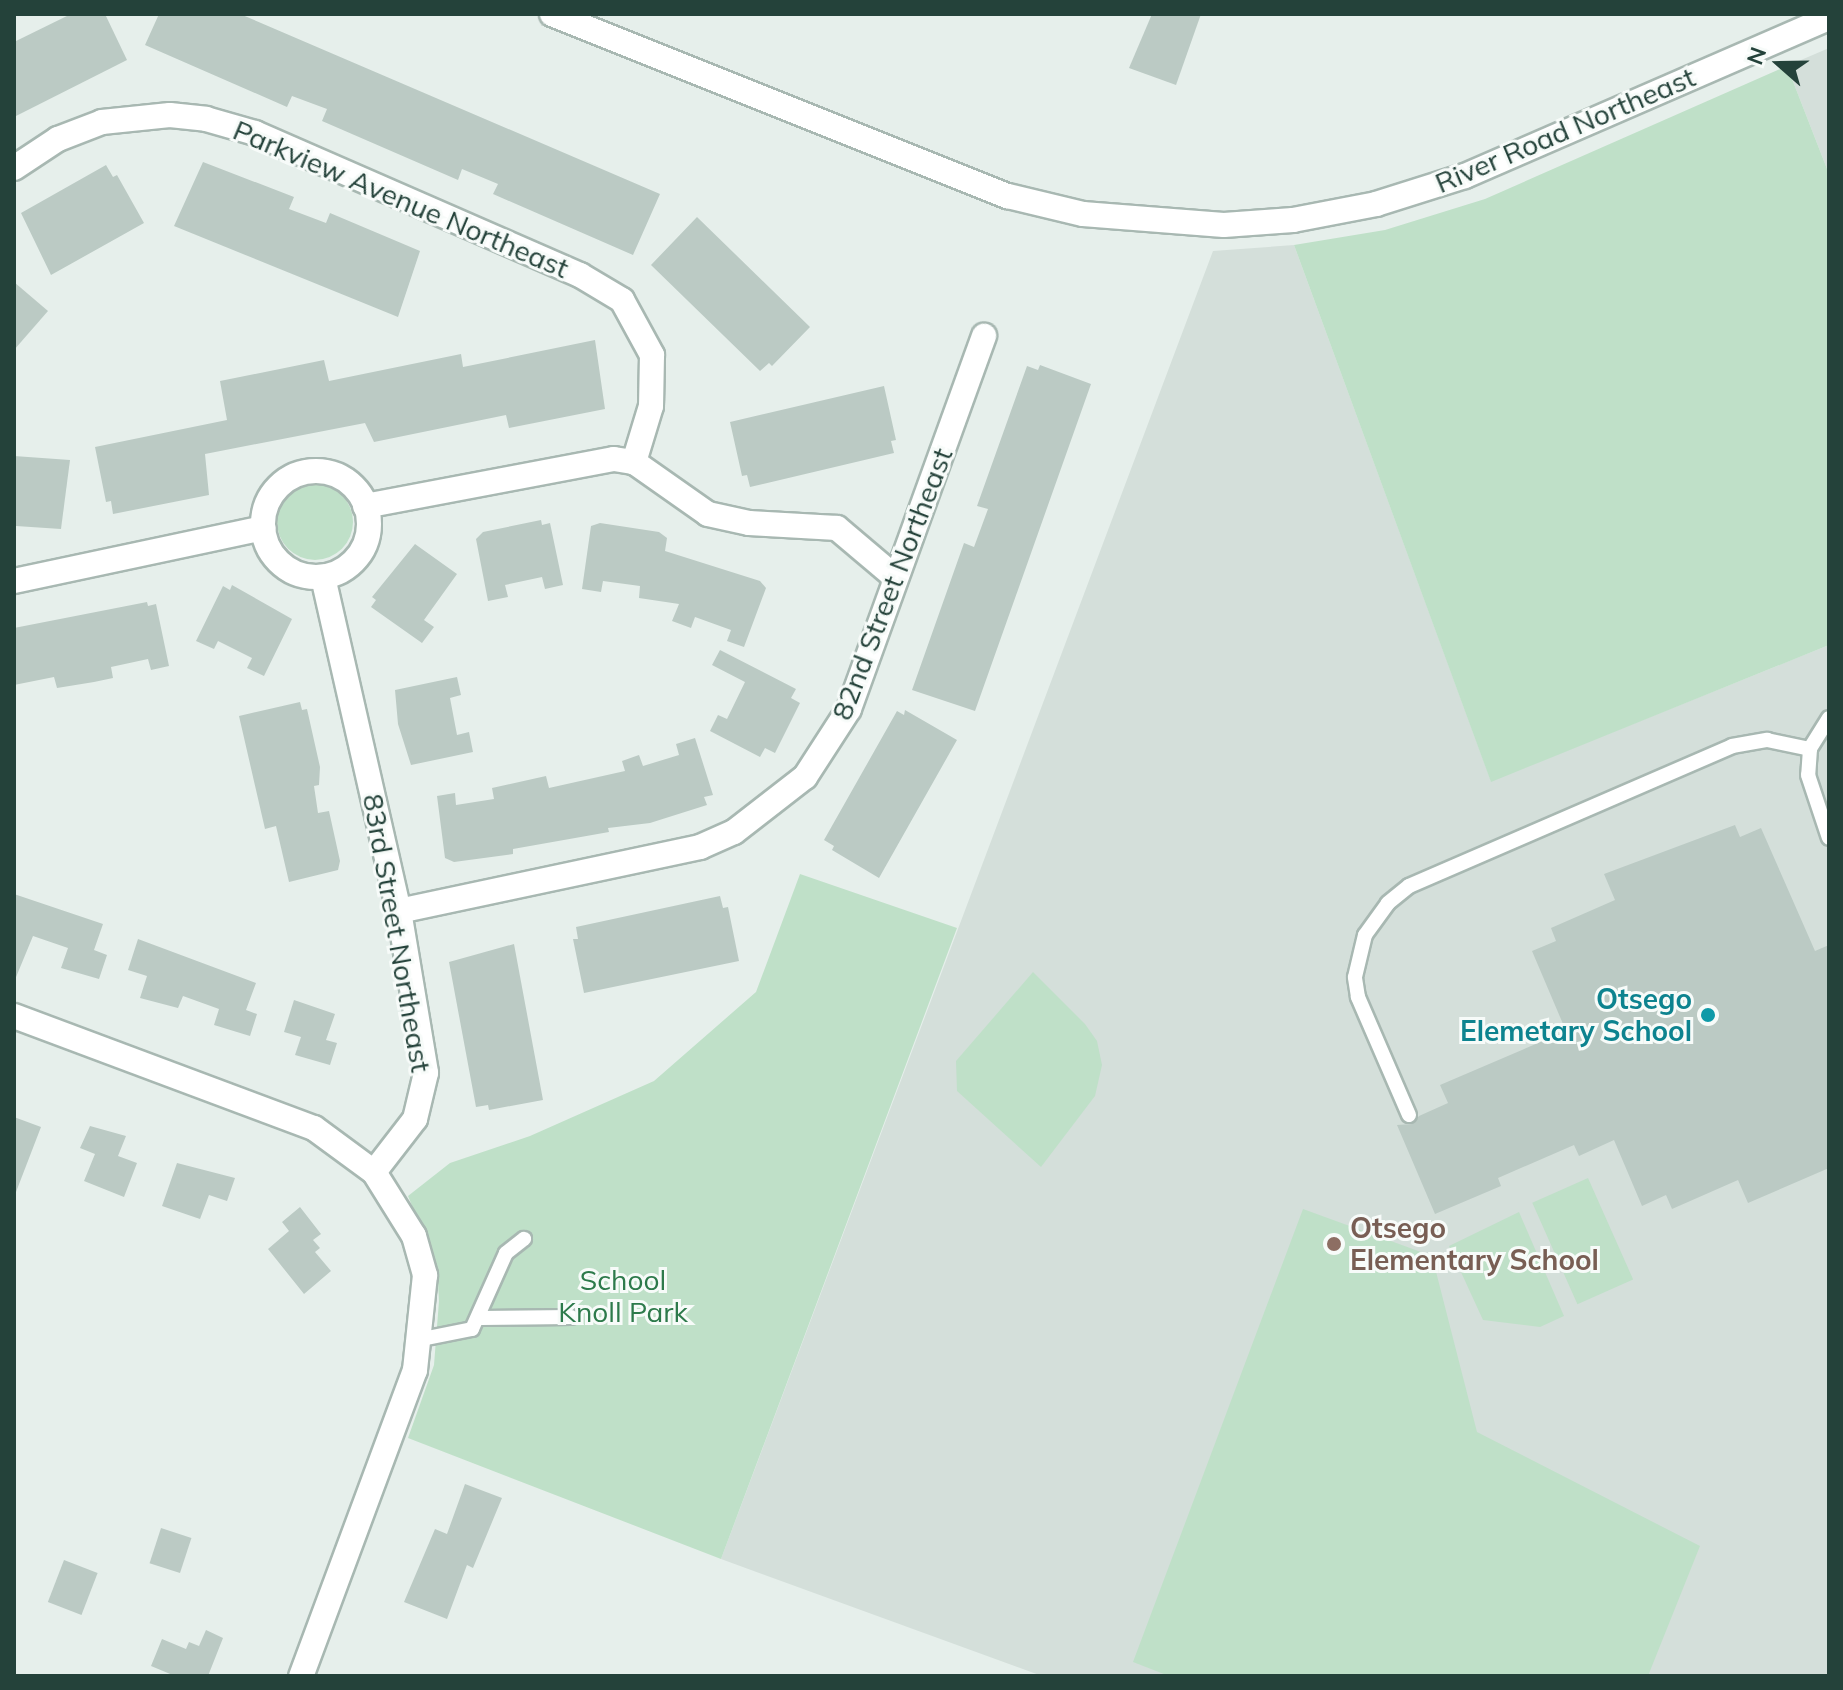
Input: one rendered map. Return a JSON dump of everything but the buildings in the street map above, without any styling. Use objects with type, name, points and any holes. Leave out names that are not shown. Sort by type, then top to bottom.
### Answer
[{"type":"street","points":[[552,14],[949,175]]},
{"type":"street","points":[[597,14],[949,175]]},
{"type":"street","name":"River Road Northeast","points":[[949,175],[1008,196],[1110,217],[1224,225],[1293,220],[1376,204],[1465,176],[1829,18]]},
{"type":"street","name":"Parkview Avenue Northeast","points":[[14,168],[58,139],[102,122],[170,115],[206,119],[255,133],[580,275],[622,300],[652,355],[651,406],[634,462]]},
{"type":"street","name":"82nd Street Northeast","points":[[399,911],[700,847],[747,824],[805,777],[825,751],[849,709],[984,336]]},
{"type":"street","points":[[365,506],[614,459],[634,462],[708,514],[749,523],[837,528],[895,577]]},
{"type":"street","points":[[300,473],[336,475],[351,484],[365,506],[369,531],[364,547],[354,562],[323,577],[290,571],[276,560],[263,528],[272,494],[300,473]]},
{"type":"street","points":[[14,581],[263,528]]},
{"type":"street","name":"83rd Street Northeast","points":[[323,577],[399,911],[426,1073],[415,1119],[374,1172]]},
{"type":"street","points":[[14,1016],[314,1128],[374,1172],[414,1236],[425,1275],[422,1339],[415,1370],[301,1676]]},
{"type":"lane","points":[[1829,718],[1810,749],[1812,800],[1829,838]]},
{"type":"lane","points":[[1409,1115],[1358,997],[1355,977],[1365,935],[1388,903],[1409,886],[1732,746],[1767,740],[1810,749]]},
{"type":"lane","points":[[422,1339],[459,1335],[481,1318],[506,1253],[524,1239]]},
{"type":"lane","points":[[481,1318],[571,1317]]},
{"type":"shaded area","points":[[1829,48],[1829,174],[1787,66]]},
{"type":"shaded area","name":"Otsego Elementary School","points":[[1294,245],[1491,781],[1829,645],[1829,1676],[1042,1676],[721,1559],[1213,251]]},
{"type":"green space","points":[[1787,66],[1829,174],[1829,645],[1491,782],[1294,245],[1385,230],[1485,199]]},
{"type":"green space","points":[[315,484],[330,487],[342,495],[350,507],[353,522],[350,537],[342,549],[330,557],[315,560],[300,557],[288,549],[280,537],[277,522],[280,507],[288,495],[300,487]]},
{"type":"green space","name":"School Knoll Park","points":[[800,874],[957,928],[721,1559],[408,1438],[434,1365],[439,1301],[437,1266],[408,1196],[450,1163],[530,1136],[654,1081],[756,992]]},
{"type":"green space","points":[[1033,972],[1085,1024],[1097,1041],[1102,1065],[1095,1096],[1041,1167],[957,1091],[956,1061]]},
{"type":"green space","points":[[1588,1178],[1633,1279],[1577,1304],[1532,1203]]},
{"type":"green space","points":[[1303,1209],[1432,1256],[1477,1432],[1700,1546],[1648,1676],[1169,1676],[1133,1662]]},
{"type":"green space","points":[[1519,1212],[1564,1316],[1540,1327],[1483,1320],[1449,1246]]},
{"type":"place","name":"Otsego Elemetary School","points":[[1708,1015]]},
{"type":"place","name":"Otsego Elementary School","points":[[1334,1244]]}]
